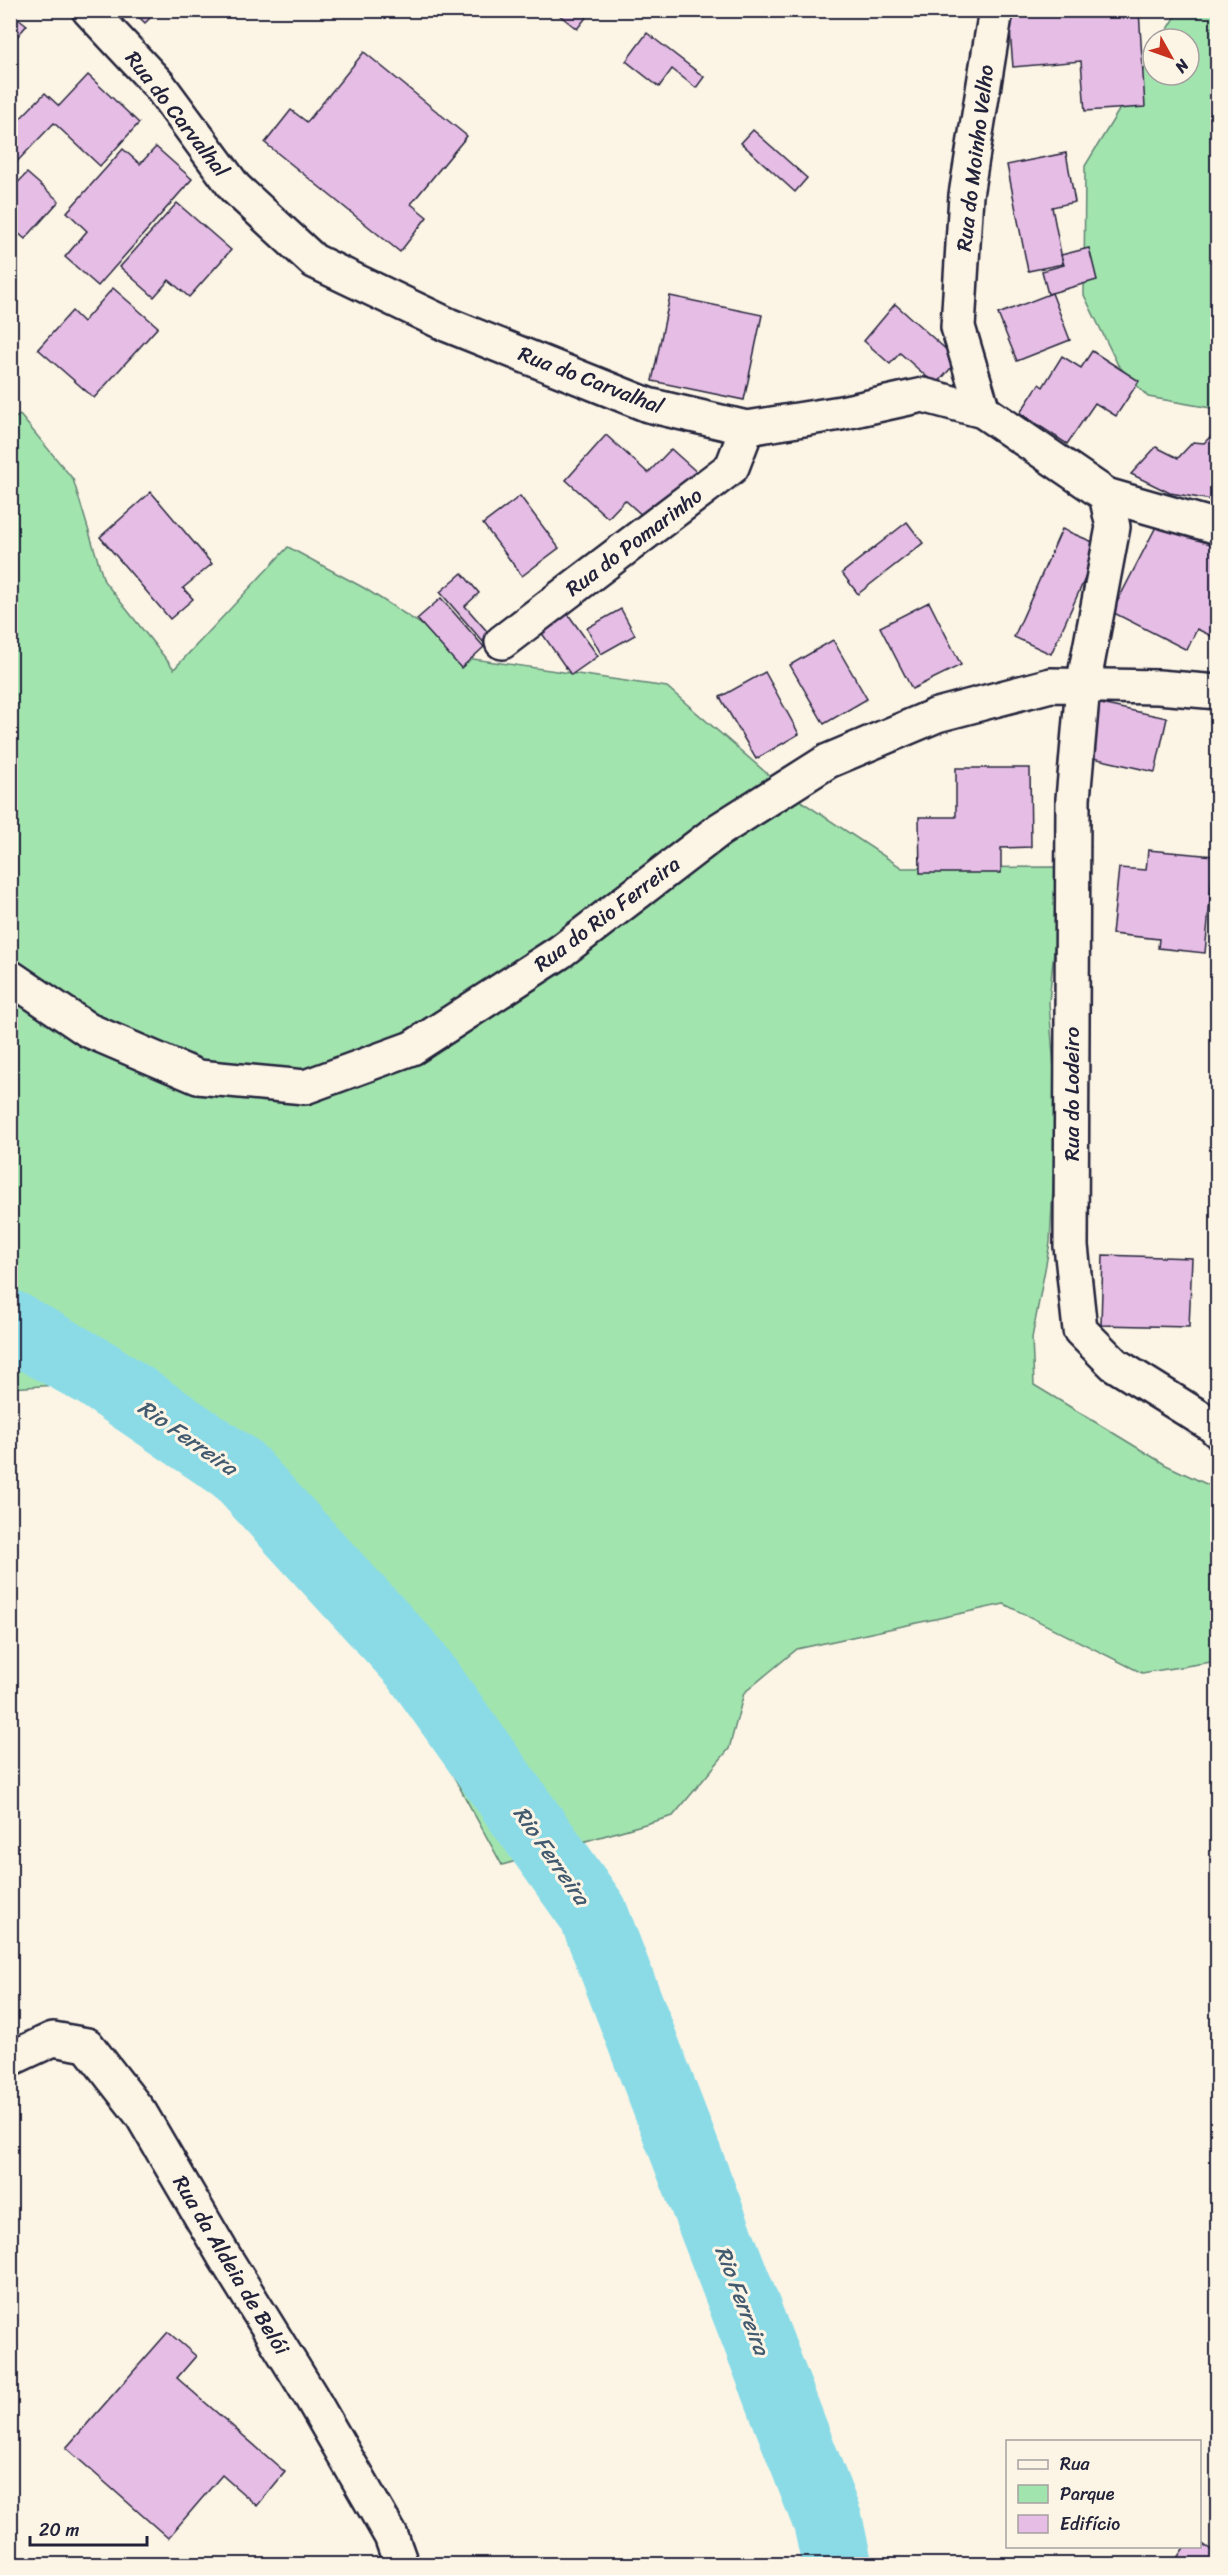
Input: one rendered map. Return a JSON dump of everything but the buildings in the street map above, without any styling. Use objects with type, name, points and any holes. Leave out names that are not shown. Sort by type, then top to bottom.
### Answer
[{"type":"street","name":"Rua do Carvalhal","points":[[89,10],[159,85],[235,188],[314,261],[448,325],[648,405],[747,428],[840,413],[923,395],[983,411],[1106,495],[1218,527]]},
{"type":"street","name":"Rua do Moinho Velho","points":[[983,411],[958,327],[966,195],[996,10]]},
{"type":"street","name":"Rua do Pomarinho","points":[[502,642],[732,467],[747,428]]},
{"type":"street","points":[[1083,686],[1113,527],[1106,495]]},
{"type":"street","name":"Rua do Rio Ferreira","points":[[10,977],[88,1030],[198,1077],[305,1087],[412,1048],[560,952],[719,830],[828,760],[937,715],[1051,685],[1158,687],[1218,692]]},
{"type":"street","name":"Rua do Lodeiro","points":[[1083,686],[1073,799],[1071,1246],[1080,1330],[1114,1364],[1218,1431]]},
{"type":"street","name":"Rua da Aldeia de Belói","points":[[10,2059],[53,2039],[87,2045],[141,2114],[224,2256],[316,2405],[390,2536],[401,2565]]},
{"type":"green space","points":[[1179,11],[1217,11],[1217,409],[1148,397],[1118,365],[1084,295],[1085,166],[1141,74],[1141,87],[1201,87],[1201,27],[1169,27]]},
{"type":"green space","points":[[20,415],[73,479],[104,581],[174,669],[288,547],[364,588],[424,626],[466,658],[667,687],[793,796],[902,868],[1062,867],[1049,1002],[1057,1111],[1050,1243],[1032,1338],[1034,1385],[1166,1465],[1217,1489],[1217,1661],[1142,1673],[1004,1604],[797,1649],[744,1693],[729,1749],[673,1816],[502,1865],[414,1704],[242,1500],[88,1383],[11,1388],[10,421]]},
{"type":"waterway","name":"Rio Ferreira","points":[[10,1325],[96,1373],[236,1468],[415,1663],[593,1913],[828,2522],[837,2564]]}]
